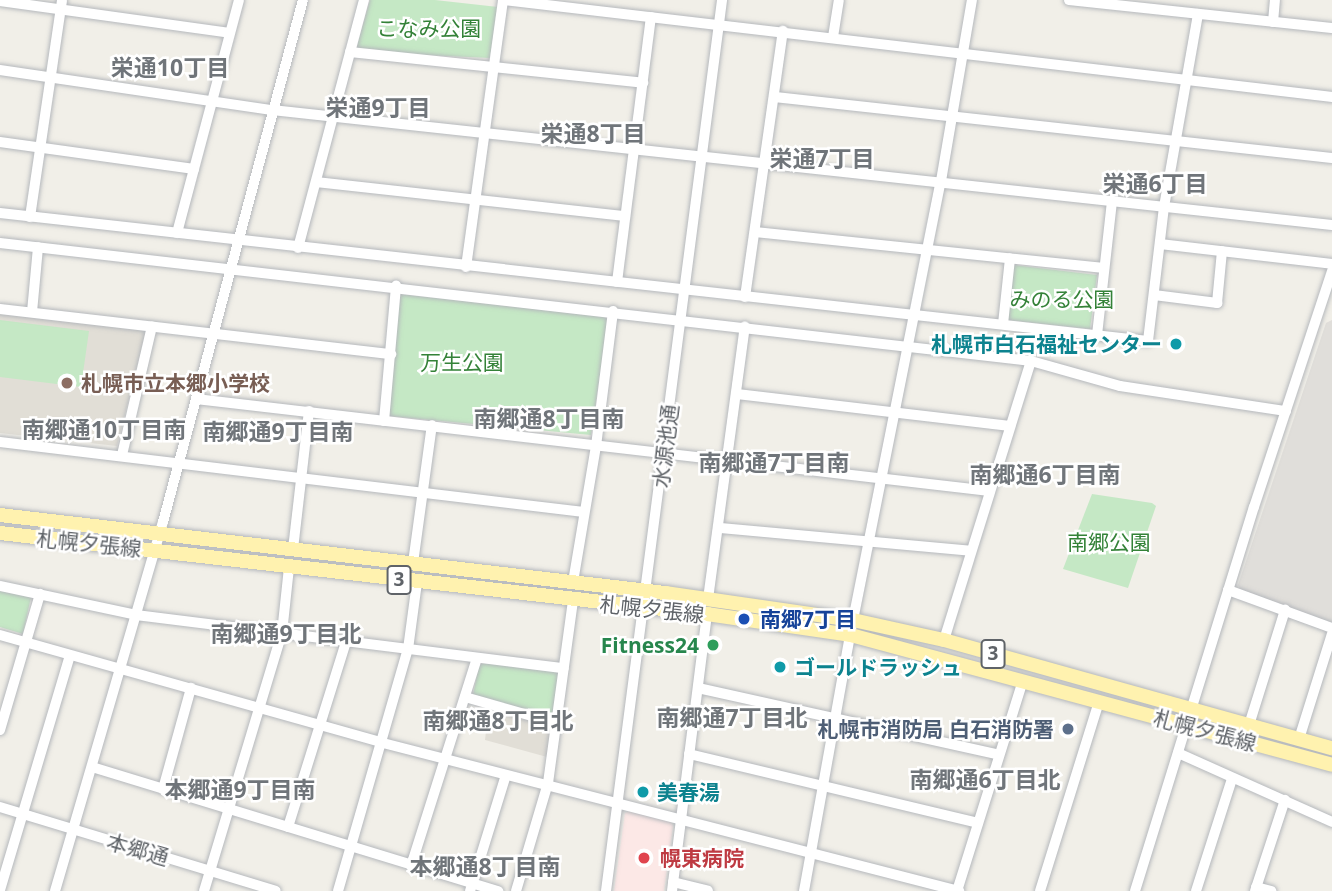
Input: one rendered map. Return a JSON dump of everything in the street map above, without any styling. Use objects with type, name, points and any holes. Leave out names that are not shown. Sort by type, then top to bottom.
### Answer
[{"type":"main road","name":"札幌夕張線","points":[[0,515],[708,598],[853,620],[944,640],[1332,748]]},
{"type":"main road","name":"札幌夕張線","points":[[0,533],[644,609],[707,614],[850,635],[1332,765]]},
{"type":"street","points":[[177,233],[239,0]]},
{"type":"street","points":[[55,891],[160,534],[303,0]]},
{"type":"street","points":[[298,248],[364,0]]},
{"type":"street","points":[[466,267],[492,65],[504,0],[1332,97]]},
{"type":"street","name":"水源池通","points":[[606,891],[722,0]]},
{"type":"street","points":[[833,37],[839,0]]},
{"type":"street","points":[[804,891],[850,635],[941,181],[972,0]]},
{"type":"street","points":[[1069,0],[1138,4],[1198,14],[1332,28]]},
{"type":"street","points":[[1273,22],[1275,0]]},
{"type":"street","points":[[0,1],[61,5],[230,33]]},
{"type":"street","points":[[30,217],[61,5]]},
{"type":"street","points":[[0,213],[238,242],[617,282],[685,292],[1148,341],[1164,207],[1198,14]]},
{"type":"street","points":[[617,282],[651,17]]},
{"type":"street","points":[[745,297],[783,31]]},
{"type":"street","points":[[350,52],[643,83]]},
{"type":"street","points":[[0,70],[272,110],[1332,225]]},
{"type":"street","points":[[775,97],[1332,158]]},
{"type":"street","points":[[0,142],[194,169]]},
{"type":"street","points":[[316,182],[625,216]]},
{"type":"street","points":[[1097,335],[1112,201]]},
{"type":"street","points":[[755,232],[1104,268]]},
{"type":"street","points":[[0,243],[232,263],[396,286],[613,311],[682,314],[745,327],[909,340],[1031,360],[1120,386],[1286,411]]},
{"type":"street","points":[[1160,244],[1332,264]]},
{"type":"street","points":[[32,312],[38,247]]},
{"type":"street","points":[[1154,295],[1217,303],[1222,251]]},
{"type":"street","points":[[1003,324],[1010,258]]},
{"type":"street","points":[[1135,891],[1286,411],[1326,310],[1332,271]]},
{"type":"street","points":[[384,421],[396,286]]},
{"type":"street","points":[[0,309],[391,354]]},
{"type":"street","points":[[573,582],[596,446],[613,311]]},
{"type":"street","points":[[122,455],[152,326]]},
{"type":"street","points":[[708,598],[745,327]]},
{"type":"street","points":[[944,640],[1031,360]]},
{"type":"street","points":[[737,394],[1010,426]]},
{"type":"street","points":[[196,399],[990,491]]},
{"type":"street","points":[[293,549],[309,411]]},
{"type":"street","points":[[413,564],[425,492],[432,425]]},
{"type":"street","points":[[0,442],[584,512]]},
{"type":"street","points":[[719,528],[971,551]]},
{"type":"street","points":[[204,891],[282,633],[289,567]]},
{"type":"street","points":[[338,891],[383,743],[408,649],[417,582]]},
{"type":"street","points":[[0,586],[136,615],[564,668]]},
{"type":"street","points":[[1228,590],[1332,628]]},
{"type":"street","points":[[0,730],[40,594]]},
{"type":"street","points":[[516,891],[548,783],[573,600]]},
{"type":"street","points":[[1249,724],[1284,610]]},
{"type":"street","points":[[707,614],[672,886],[708,891]]},
{"type":"street","points":[[1299,739],[1332,634]]},
{"type":"street","points":[[0,635],[320,723],[383,743],[506,775],[548,783],[958,891],[1023,681]]},
{"type":"street","points":[[288,827],[346,642]]},
{"type":"street","points":[[0,890],[70,655]]},
{"type":"street","points":[[411,866],[477,658]]},
{"type":"street","points":[[163,789],[191,688]]},
{"type":"street","points":[[698,688],[999,755]]},
{"type":"street","points":[[465,697],[556,723]]},
{"type":"street","points":[[1040,891],[1099,701]]},
{"type":"street","points":[[1178,753],[1332,822]]},
{"type":"street","points":[[689,754],[978,822]]},
{"type":"street","points":[[92,767],[471,887],[498,891]]},
{"type":"street","points":[[471,887],[506,775]]},
{"type":"street","points":[[1196,891],[1233,779]]},
{"type":"street","points":[[1270,891],[1255,889],[1285,800]]},
{"type":"street","name":"本郷通","points":[[0,807],[211,869],[276,891]]},
{"type":"shaded area","name":"札幌市立本郷小学校","points":[[0,314],[146,331],[117,446],[0,433]]},
{"type":"shaded area","points":[[1332,320],[1332,625],[1240,589],[1238,585],[1326,323]]},
{"type":"shaded area","points":[[482,704],[551,724],[547,757],[485,740],[486,731],[475,728]]},
{"type":"shaded area","name":"幌東病院","points":[[629,811],[671,822],[673,826],[664,891],[614,891],[625,813]]},
{"type":"green space","name":"こなみ公園","points":[[370,0],[435,0],[498,7],[490,58],[360,52],[356,49]]},
{"type":"green space","name":"みのる公園","points":[[1013,265],[1097,275],[1090,329],[1008,320]]},
{"type":"green space","name":"万生公園","points":[[400,294],[605,317],[608,321],[591,435],[389,416]]},
{"type":"green space","points":[[0,320],[89,331],[81,387],[0,377]]},
{"type":"green space","name":"南郷公園","points":[[1092,494],[1152,503],[1156,506],[1128,588],[1063,569]]},
{"type":"green space","points":[[0,591],[31,597],[23,634],[0,627]]},
{"type":"green space","points":[[483,663],[557,672],[561,677],[555,718],[473,695],[479,665]]},
{"type":"place","name":"札幌市白石福祉センター","points":[[1176,344]]},
{"type":"place","name":"札幌市立本郷小学校","points":[[67,383]]},
{"type":"place","name":"南郷7丁目","points":[[744,619]]},
{"type":"place","name":"Fitness24","points":[[713,645]]},
{"type":"place","name":"ゴールドラッシュ","points":[[780,667]]},
{"type":"place","name":"札幌市消防局 白石消防署","points":[[1068,729]]},
{"type":"place","name":"美春湯","points":[[643,792]]},
{"type":"place","name":"幌東病院","points":[[644,858]]},
{"type":"district","name":"栄通10丁目","points":[[170,67]]},
{"type":"district","name":"栄通9丁目","points":[[378,107]]},
{"type":"district","name":"栄通8丁目","points":[[593,133]]},
{"type":"district","name":"栄通7丁目","points":[[822,158]]},
{"type":"district","name":"栄通6丁目","points":[[1155,183]]},
{"type":"district","name":"南郷通8丁目南","points":[[549,418]]},
{"type":"district","name":"南郷通10丁目南","points":[[104,429]]},
{"type":"district","name":"南郷通9丁目南","points":[[278,431]]},
{"type":"district","name":"南郷通7丁目南","points":[[774,462]]},
{"type":"district","name":"南郷通6丁目南","points":[[1045,474]]},
{"type":"district","name":"南郷通9丁目北","points":[[286,633]]},
{"type":"district","name":"南郷通7丁目北","points":[[732,717]]},
{"type":"district","name":"南郷通8丁目北","points":[[498,720]]},
{"type":"district","name":"南郷通6丁目北","points":[[985,779]]},
{"type":"district","name":"本郷通9丁目南","points":[[240,789]]},
{"type":"district","name":"本郷通8丁目南","points":[[485,866]]}]
